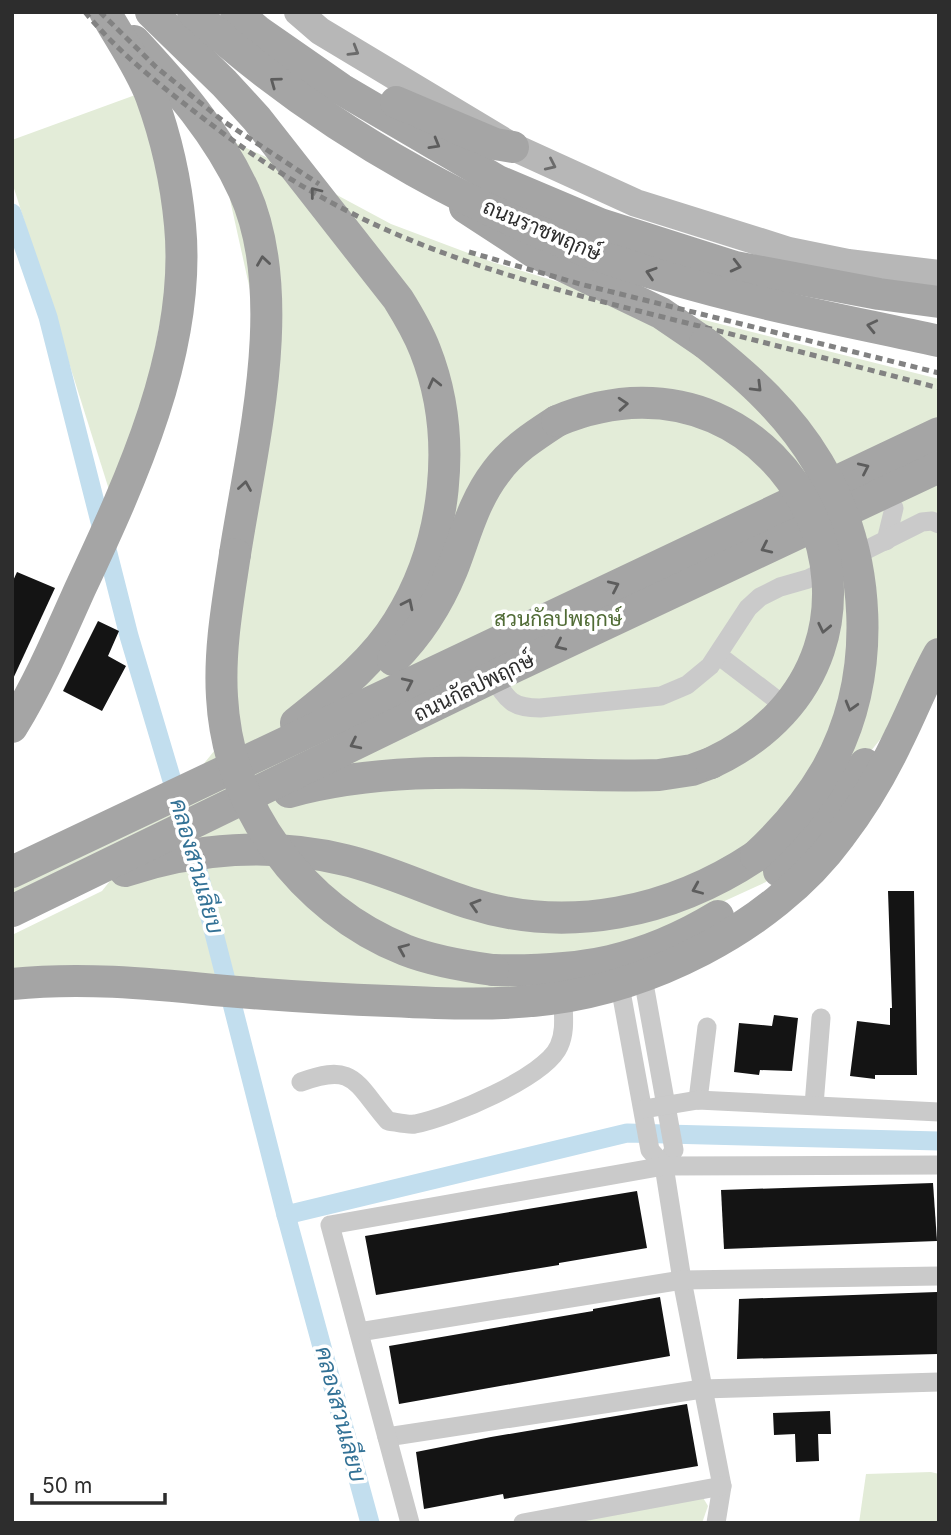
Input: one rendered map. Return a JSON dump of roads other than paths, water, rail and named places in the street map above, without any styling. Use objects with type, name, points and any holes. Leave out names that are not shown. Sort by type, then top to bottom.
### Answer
[{"type":"main road","points":[[12,727],[40,676],[94,559],[148,428],[170,352],[181,286],[181,226],[170,159],[150,94],[107,12]]},
{"type":"main road","points":[[107,12],[175,86],[203,124],[239,182],[258,235],[266,289],[265,344],[223,650],[224,722],[242,790],[272,846],[288,866],[329,905],[380,938],[405,950],[461,966],[493,970],[575,968],[620,959],[685,934],[737,904],[780,870],[809,838],[872,755],[934,662]]},
{"type":"main road","points":[[151,12],[257,119],[398,299],[426,352],[440,410],[444,468],[439,515],[426,561],[398,623],[366,664],[257,755]]},
{"type":"main road","name":"ถนนราชพฤกษ์","points":[[193,12],[260,70],[320,113],[403,164],[502,214],[578,247],[664,277],[939,341]]},
{"type":"main road","points":[[298,12],[320,31],[513,147],[636,204],[789,251],[848,263],[939,274]]},
{"type":"main road","points":[[18,908],[132,869],[176,846],[212,853],[256,849],[313,853],[343,859],[400,876],[468,903],[506,914],[547,918],[632,911],[672,900],[703,887],[757,856],[801,809],[828,767],[854,695],[863,637],[860,581],[847,525],[818,463],[768,397],[705,343],[660,313],[534,252],[468,210],[363,129],[291,66],[247,22]]},
{"type":"main road","name":"ถนนราชพฤกษ์","points":[[247,22],[341,89],[498,181],[600,224],[735,267],[878,294],[939,302]]},
{"type":"main road","points":[[341,89],[374,92],[495,144],[513,147]]},
{"type":"main road","points":[[210,815],[310,786],[368,775],[436,772],[659,775],[711,763],[759,736],[783,713],[801,688],[816,657],[825,624],[828,578],[823,546],[809,506],[787,472],[761,446],[744,433],[712,417],[676,407],[636,403],[588,409],[557,421],[522,444],[495,473],[474,511],[445,587],[406,646],[368,681],[257,755]]},
{"type":"main road","name":"ถนนกัลปพฤกษ์","points":[[12,872],[939,433]]},
{"type":"main road","name":"ถนนกัลปพฤกษ์","points":[[176,846],[210,815],[492,677],[939,467]]},
{"type":"main road","points":[[12,984],[45,981],[129,983],[476,1005],[563,998],[632,982],[719,941],[751,921],[811,869],[840,837],[881,772],[934,662]]},
{"type":"street","points":[[886,541],[894,508]]},
{"type":"street","points":[[492,677],[512,701],[522,708],[660,696],[687,685],[710,666],[748,608],[760,597],[780,587],[808,579],[922,522],[932,521],[939,524]]},
{"type":"street","points":[[718,655],[777,701]]},
{"type":"street","points":[[632,982],[668,1113],[669,1158],[682,1280],[722,1486],[716,1523]]},
{"type":"street","points":[[632,982],[644,1116],[650,1150],[669,1158]]},
{"type":"street","points":[[301,1082],[338,1072],[355,1081],[388,1121],[413,1124],[481,1103],[545,1064],[559,1048],[564,1030],[563,998]]},
{"type":"street","points":[[814,1105],[821,1018]]},
{"type":"street","points":[[698,1100],[707,1027]]},
{"type":"street","points":[[644,1116],[668,1113],[698,1100],[939,1112]]},
{"type":"street","points":[[410,1523],[330,1225],[669,1158],[939,1165]]},
{"type":"street","points":[[359,1332],[682,1280],[939,1276]]},
{"type":"street","points":[[387,1437],[702,1389],[939,1382]]},
{"type":"street","points":[[523,1523],[722,1486]]},
{"type":"waterway","name":"คลองสวนเลียบ","points":[[12,213],[48,317],[129,636],[179,804]]},
{"type":"waterway","name":"คลองสวนเลียบ","points":[[192,847],[286,1215],[370,1523]]},
{"type":"waterway","points":[[286,1215],[627,1133],[939,1141]]},
{"type":"railway","points":[[85,12],[137,65],[241,146],[288,178],[389,231],[462,260],[536,283],[939,388]]},
{"type":"railway","points":[[100,12],[156,67],[223,121],[319,184]]},
{"type":"railway","points":[[469,252],[580,284],[939,373]]},
{"type":"park label","name":"สวนกัลปพฤกษ์","points":[[558,619]]}]
